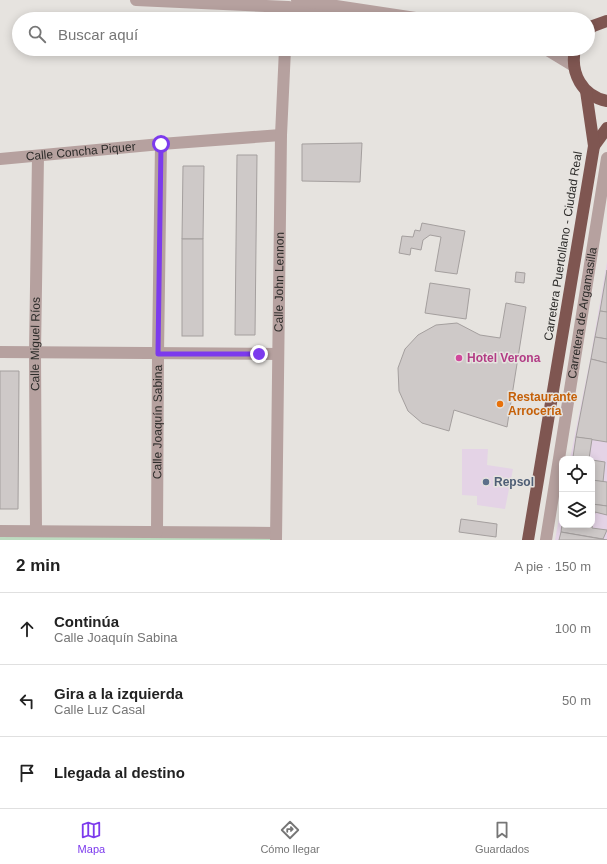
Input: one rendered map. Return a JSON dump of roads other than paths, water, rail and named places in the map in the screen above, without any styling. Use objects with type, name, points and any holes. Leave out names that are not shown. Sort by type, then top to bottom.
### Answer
[{"type":"highway","points":[[595,26],[607,21]]},
{"type":"highway","points":[[575,56],[574,66],[580,83],[586,91],[607,101]]},
{"type":"highway","name":"Carretera Puertollano - Ciudad Real","points":[[528,540],[594,146],[586,91]]},
{"type":"highway","name":"Carretera Puertollano - Ciudad Real","points":[[594,146],[607,128]]},
{"type":"street","points":[[136,0],[290,7],[345,12]]},
{"type":"street","points":[[290,7],[320,12]]},
{"type":"street","name":"Calle John Lennon","points":[[276,536],[281,135],[286,56]]},
{"type":"street","points":[[558,56],[574,66]]},
{"type":"street","name":"Calle Concha Piquer","points":[[0,159],[161,144],[281,135]]},
{"type":"street","name":"Calle Joaquín Sabina","points":[[157,532],[161,144]]},
{"type":"street","name":"Calle Miguel Ríos","points":[[36,531],[38,156]]},
{"type":"street","name":"Carretera de Argamasilla","points":[[546,540],[607,158]]},
{"type":"street","points":[[0,352],[278,354]]},
{"type":"street","points":[[0,531],[157,532],[276,536]]},
{"type":"place","name":"Hotel Verona","points":[[459,358]]},
{"type":"place","name":"Restaurante Arrocería","points":[[500,404]]},
{"type":"place","name":"Repsol","points":[[486,482]]}]
